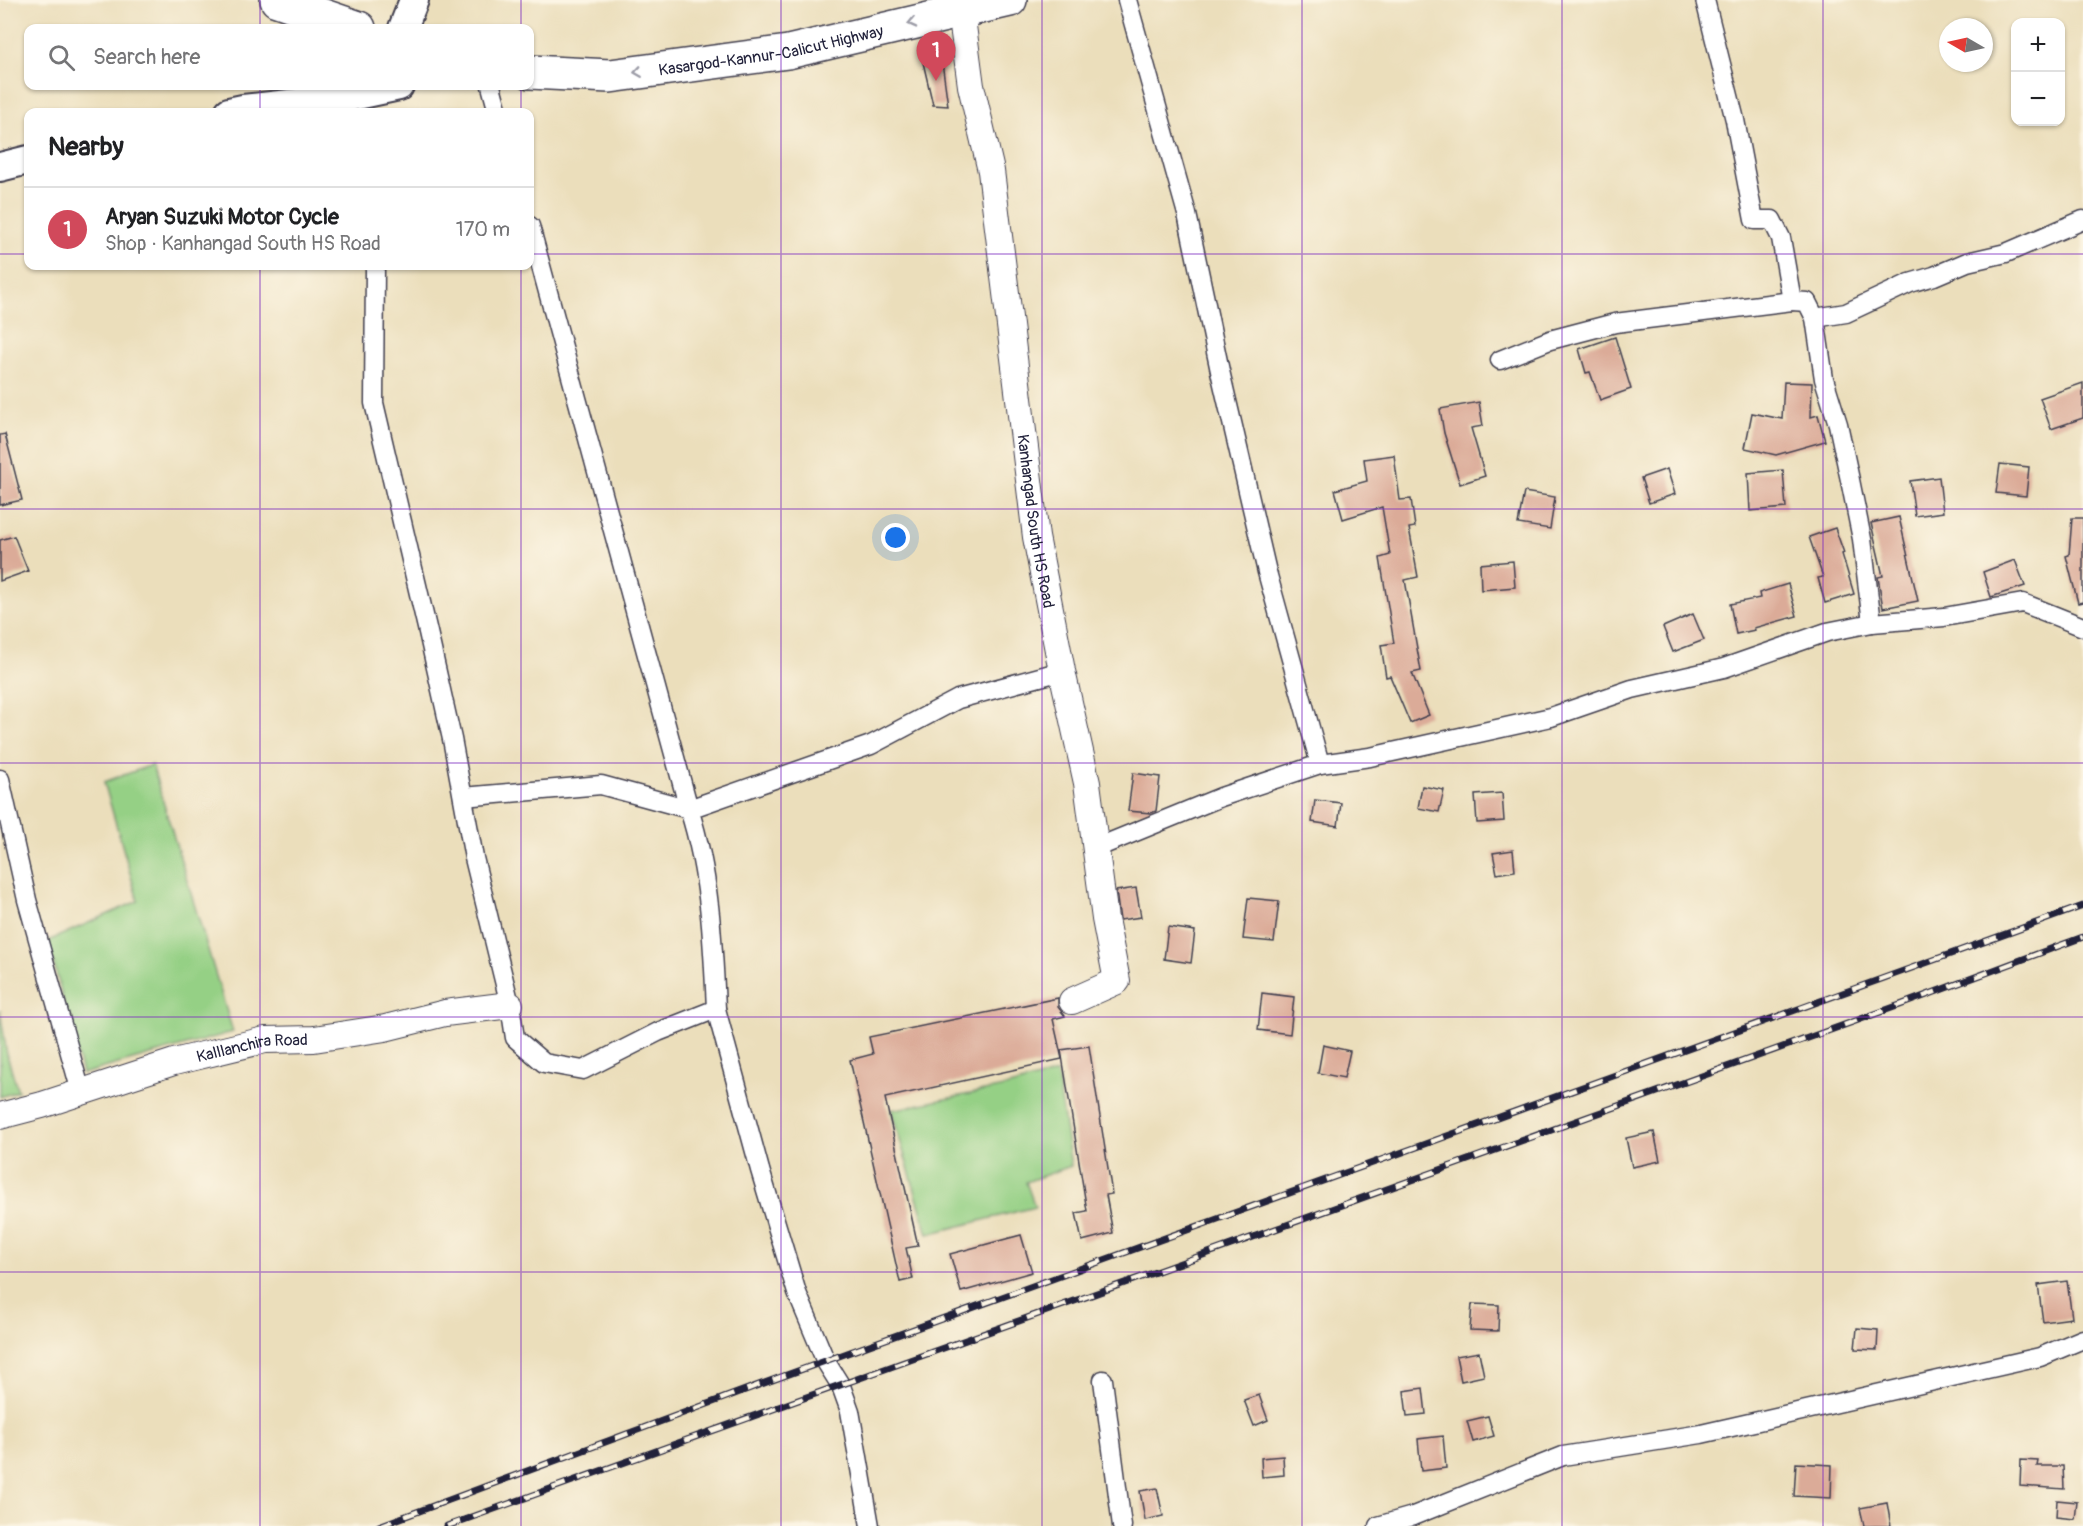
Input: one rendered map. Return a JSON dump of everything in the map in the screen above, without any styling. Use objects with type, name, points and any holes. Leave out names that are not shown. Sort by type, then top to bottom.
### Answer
[{"type":"highway","points":[[277,0],[347,24]]},
{"type":"highway","name":"Kasargod-Kannur-Calicut Highway","points":[[534,72],[610,76],[788,52],[1010,0]]},
{"type":"main road","points":[[405,24],[414,0]]},
{"type":"main road","points":[[262,108],[341,99],[381,90]]},
{"type":"main road","points":[[0,167],[24,161]]},
{"type":"street","points":[[1127,0],[1187,214],[1220,372],[1267,572],[1320,764]]},
{"type":"street","points":[[1705,0],[1735,120],[1754,220],[1772,220],[1781,238],[1792,301]]},
{"type":"street","name":"Kanhangad South HS Road","points":[[961,11],[972,86],[991,171],[1036,537],[1087,783],[1105,919],[1117,981],[1072,1001]]},
{"type":"street","points":[[492,90],[497,108]]},
{"type":"street","points":[[1815,318],[1846,313],[1910,283],[1967,262],[2006,254],[2083,220]]},
{"type":"street","points":[[534,241],[700,843],[709,902],[716,1009],[760,1170],[797,1293],[826,1362],[841,1386],[850,1411],[870,1526]]},
{"type":"street","points":[[375,270],[374,402],[431,643],[474,858],[510,1005],[515,1038],[544,1063],[583,1070],[658,1032],[716,1009]]},
{"type":"street","points":[[1500,360],[1550,340],[1615,323],[1792,301],[1807,302],[1815,318],[1824,379],[1838,424],[1862,539],[1872,623]]},
{"type":"street","points":[[1096,848],[1221,797],[1320,764],[1370,757],[1551,717],[1632,689],[1724,668],[1827,632],[1872,623],[1944,617],[2023,603],[2083,627]]},
{"type":"street","points":[[463,797],[601,784],[689,809],[871,745],[958,699],[1062,671]]},
{"type":"street","points":[[0,779],[27,900],[81,1092]]},
{"type":"street","name":"Kalllanchira Road","points":[[0,1116],[42,1106],[174,1062],[265,1040],[314,1039],[385,1028],[445,1013],[510,1005]]},
{"type":"street","points":[[1378,1526],[1413,1516],[1563,1456],[1712,1431],[2040,1357],[2083,1339]]},
{"type":"street","points":[[1103,1380],[1122,1526]]},
{"type":"green space","points":[[152,765],[233,1032],[82,1074],[48,941],[138,901],[104,782]]},
{"type":"green space","points":[[0,1010],[7,1055],[18,1091],[0,1097]]},
{"type":"green space","points":[[1057,1073],[1071,1166],[1026,1182],[1035,1207],[928,1234],[891,1110],[1009,1086]]},
{"type":"building","points":[[941,55],[948,106],[933,105],[922,58]]},
{"type":"building","points":[[1615,337],[1631,389],[1600,400],[1590,372],[1586,373],[1579,349]]},
{"type":"building","points":[[1784,382],[1812,383],[1811,417],[1818,415],[1825,441],[1776,455],[1745,448],[1752,413],[1782,419]]},
{"type":"building","points":[[2083,383],[2083,418],[2051,429],[2040,398]]},
{"type":"building","points":[[1479,402],[1483,426],[1471,428],[1485,476],[1460,484],[1444,433],[1440,409]]},
{"type":"building","points":[[5,434],[22,500],[0,505],[0,435]]},
{"type":"building","points":[[1394,455],[1400,500],[1411,499],[1415,527],[1409,528],[1418,577],[1405,580],[1421,671],[1412,673],[1429,715],[1410,723],[1390,676],[1386,677],[1381,645],[1394,643],[1380,558],[1390,555],[1382,507],[1343,519],[1335,490],[1367,481],[1364,459]]},
{"type":"building","points":[[2000,464],[2029,467],[2026,496],[1996,493]]},
{"type":"building","points":[[1667,469],[1675,494],[1649,503],[1641,478]]},
{"type":"building","points":[[1783,470],[1786,508],[1750,511],[1748,473]]},
{"type":"building","points":[[1939,477],[1943,512],[1915,516],[1910,481]]},
{"type":"building","points":[[1524,492],[1555,497],[1550,529],[1518,524]]},
{"type":"building","points":[[1899,517],[1918,601],[1883,608],[1878,577],[1883,576],[1871,523]]},
{"type":"building","points":[[2072,518],[2083,518],[2083,602],[2078,603],[2066,556],[2069,555]]},
{"type":"building","points":[[1835,528],[1854,594],[1825,603],[1818,578],[1823,577],[1809,537]]},
{"type":"building","points":[[14,536],[28,571],[0,581],[0,540]]},
{"type":"building","points":[[2015,560],[2025,586],[1991,597],[1983,572]]},
{"type":"building","points":[[1513,561],[1515,587],[1481,590],[1480,564]]},
{"type":"building","points":[[1788,584],[1797,616],[1736,634],[1730,604],[1760,598],[1759,593]]},
{"type":"building","points":[[1693,614],[1704,640],[1673,652],[1663,627]]},
{"type":"building","points":[[1133,773],[1160,777],[1156,811],[1151,813],[1128,811]]},
{"type":"building","points":[[1422,786],[1444,790],[1439,812],[1418,808]]},
{"type":"building","points":[[1502,793],[1504,821],[1477,823],[1475,795]]},
{"type":"building","points":[[1315,800],[1341,803],[1338,826],[1312,822]]},
{"type":"building","points":[[1513,850],[1515,871],[1497,874],[1493,853]]},
{"type":"building","points":[[1136,888],[1141,917],[1120,920],[1116,891]]},
{"type":"building","points":[[1248,898],[1279,901],[1274,942],[1243,939]]},
{"type":"building","points":[[1168,927],[1195,931],[1191,963],[1164,959]]},
{"type":"building","points":[[1262,993],[1294,997],[1290,1034],[1258,1030]]},
{"type":"building","points":[[1058,998],[1058,1007],[1065,1016],[1053,1019],[1062,1059],[885,1098],[918,1246],[906,1248],[913,1279],[900,1282],[850,1060],[873,1054],[869,1037]]},
{"type":"building","points":[[1323,1045],[1350,1051],[1344,1078],[1318,1073]]},
{"type":"building","points":[[1089,1046],[1112,1194],[1106,1195],[1113,1233],[1082,1241],[1076,1213],[1087,1211],[1061,1050]]},
{"type":"building","points":[[1654,1132],[1660,1161],[1632,1167],[1626,1138]]},
{"type":"building","points":[[1021,1235],[1032,1272],[961,1292],[950,1254]]},
{"type":"building","points":[[2067,1281],[2072,1318],[2043,1322],[2038,1285]]},
{"type":"building","points":[[1472,1304],[1499,1305],[1498,1331],[1470,1330]]},
{"type":"building","points":[[1857,1328],[1878,1330],[1877,1350],[1855,1349]]},
{"type":"building","points":[[1479,1352],[1484,1376],[1461,1381],[1456,1356]]},
{"type":"building","points":[[1423,1388],[1426,1414],[1407,1416],[1404,1391]]},
{"type":"building","points":[[1259,1395],[1268,1420],[1254,1426],[1244,1400]]},
{"type":"building","points":[[1488,1416],[1494,1436],[1473,1442],[1467,1421]]},
{"type":"building","points":[[1443,1436],[1446,1468],[1421,1471],[1418,1439]]},
{"type":"building","points":[[1283,1456],[1284,1475],[1262,1477],[1261,1458]]},
{"type":"building","points":[[2021,1460],[2038,1461],[2037,1466],[2063,1466],[2064,1489],[2020,1486]]},
{"type":"building","points":[[1796,1463],[1832,1465],[1831,1498],[1794,1496]]},
{"type":"building","points":[[1157,1488],[1163,1516],[1145,1520],[1140,1491]]},
{"type":"building","points":[[2057,1500],[2077,1502],[2075,1519],[2056,1517]]},
{"type":"building","points":[[1887,1503],[1891,1526],[1864,1526],[1860,1508]]},
{"type":"railway","points":[[379,1526],[756,1386],[2083,906]]},
{"type":"railway","points":[[447,1526],[1900,1005],[2083,937]]},
{"type":"place","name":"Aryan Suzuki Motor Cycle","points":[[936,81]]}]
